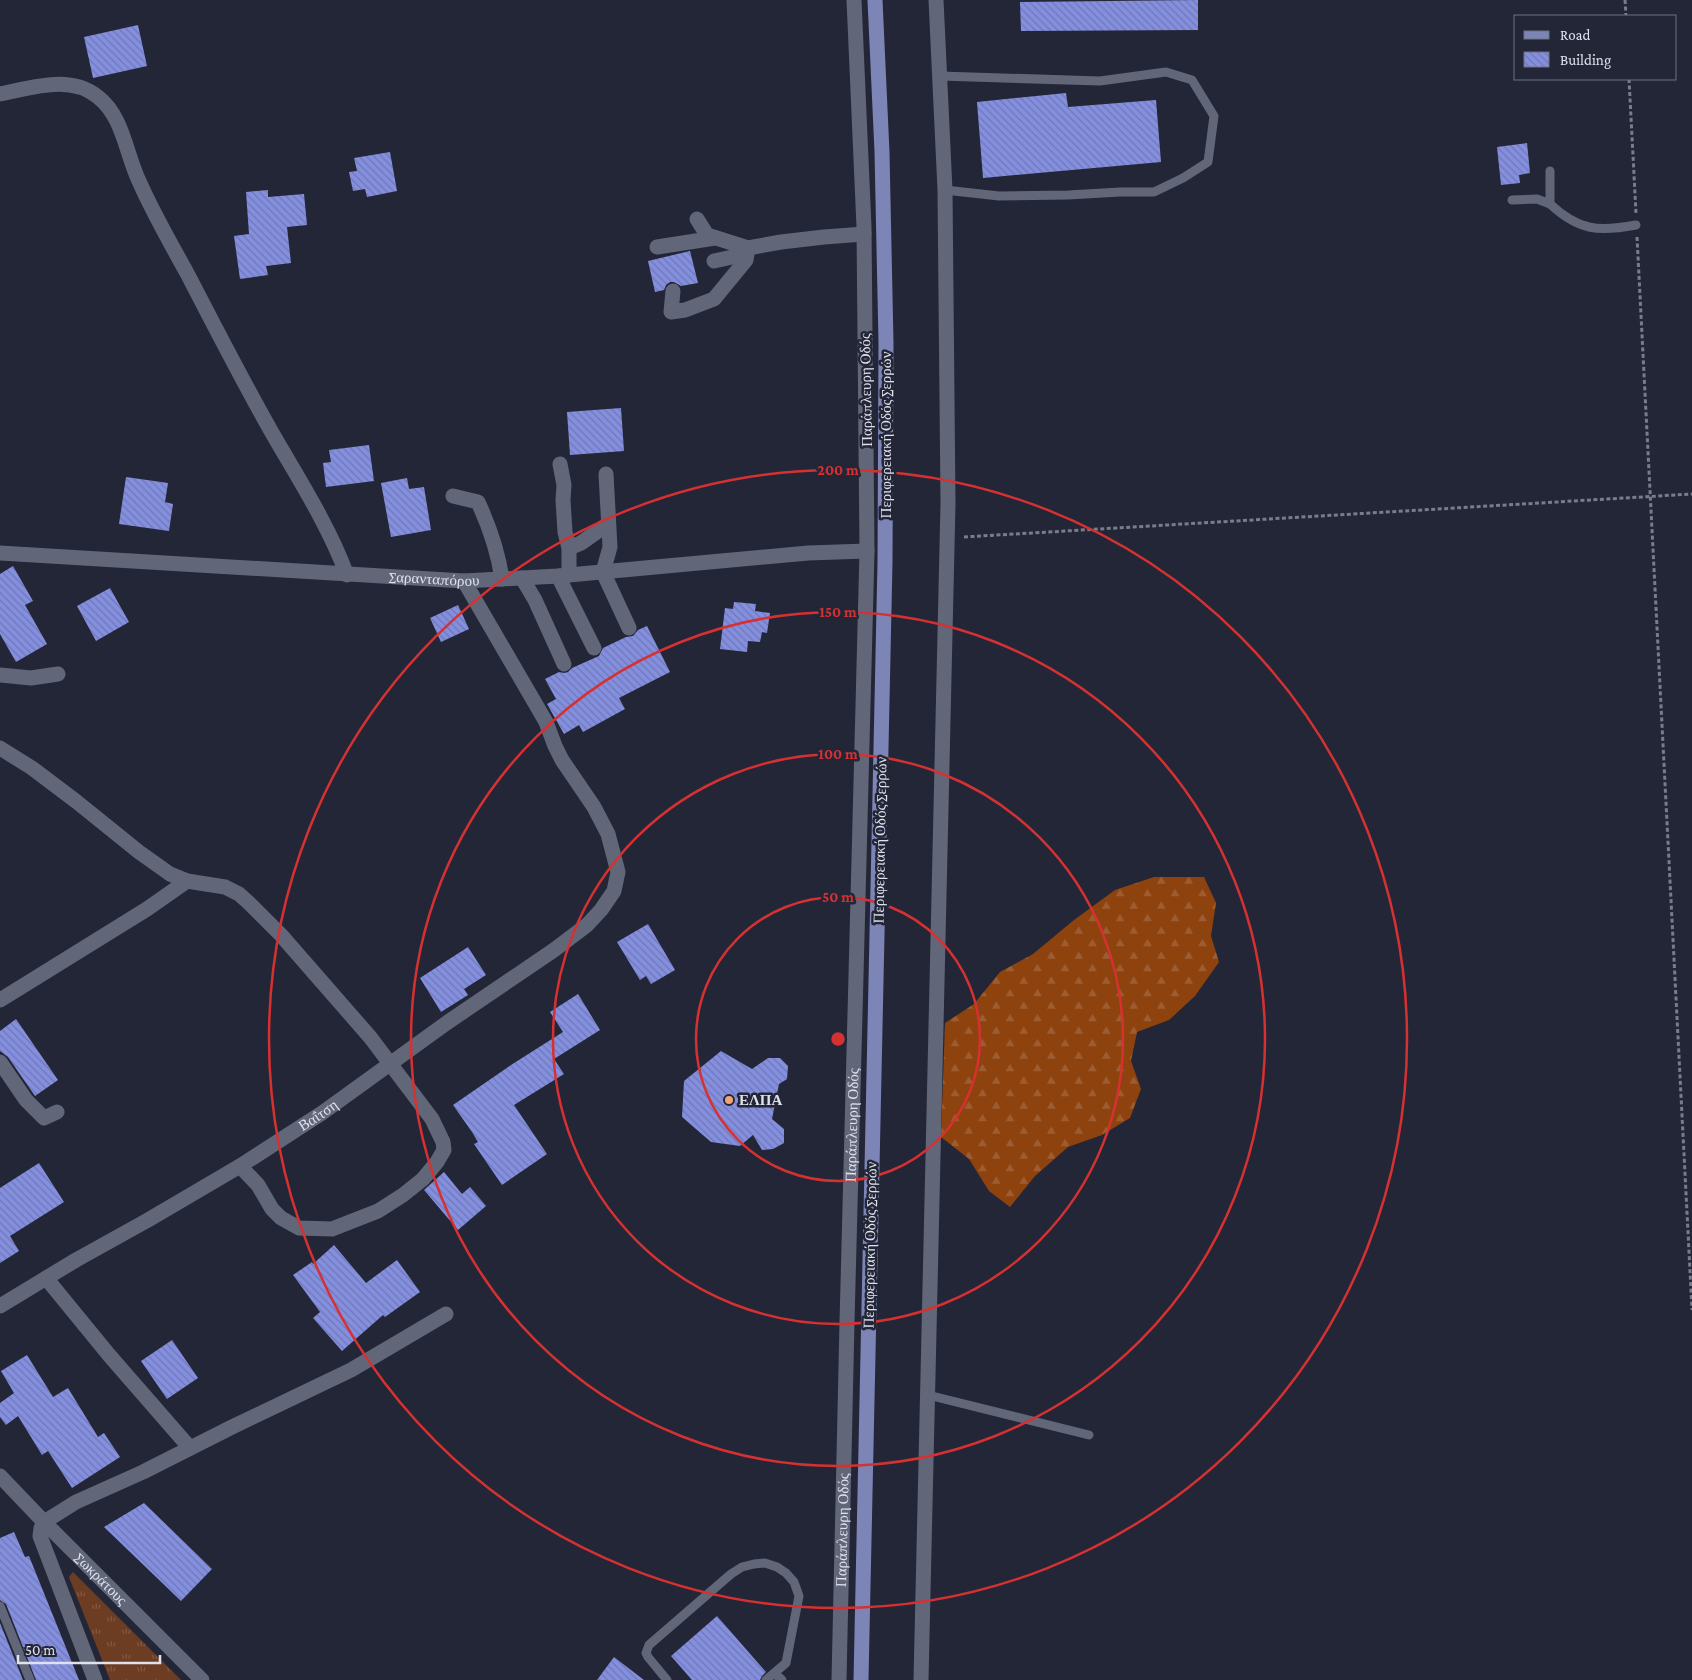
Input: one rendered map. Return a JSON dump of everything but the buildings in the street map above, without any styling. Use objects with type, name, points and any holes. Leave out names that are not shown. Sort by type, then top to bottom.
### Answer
[{"type":"main road","name":"Περιφερειακή Οδός Σερρών","points":[[861,1680],[886,562],[886,343],[882,152],[875,0]]},
{"type":"street","name":"Παράπλευρη Οδός","points":[[839,1680],[846,1322],[867,551],[864,234],[854,0]]},
{"type":"street","points":[[921,1680],[947,538],[944,190],[936,0]]},
{"type":"street","points":[[0,94],[46,85],[67,84],[92,93],[110,108],[139,180],[266,421],[326,527],[340,555],[347,575]]},
{"type":"street","points":[[696,219],[707,235],[747,251]]},
{"type":"street","points":[[714,261],[747,251],[815,238],[864,234]]},
{"type":"street","points":[[657,247],[715,238]]},
{"type":"street","points":[[673,291],[672,312],[686,310],[714,299],[746,260],[747,251]]},
{"type":"street","points":[[560,464],[564,485],[565,532],[569,548],[564,576],[594,648]]},
{"type":"street","points":[[606,474],[610,547],[603,572],[629,628]]},
{"type":"street","points":[[453,496],[478,502],[498,551],[502,579]]},
{"type":"street","points":[[569,548],[581,543],[608,524]]},
{"type":"street","name":"Σαρανταπόρου","points":[[0,553],[464,581],[564,576],[808,553],[867,551]]},
{"type":"street","points":[[522,578],[535,600],[564,664]]},
{"type":"street","name":"Βαΐτση","points":[[0,1306],[240,1166],[322,1114],[448,1022],[554,950],[586,925],[601,910],[614,891],[618,872],[608,834],[594,807],[562,760],[546,722],[464,581]]},
{"type":"street","points":[[0,675],[31,678],[58,674]]},
{"type":"street","points":[[0,748],[25,763],[77,802],[159,868],[187,881],[225,887],[239,894],[249,903],[354,1018],[391,1064],[432,1119],[443,1142],[444,1150],[423,1180],[403,1195],[378,1211],[332,1228],[299,1228],[282,1218],[272,1209],[258,1185],[240,1166]]},
{"type":"street","points":[[0,1000],[147,909],[187,881]]},
{"type":"street","points":[[0,1062],[26,1100],[44,1118],[57,1112]]},
{"type":"street","points":[[46,1278],[109,1355],[190,1448]]},
{"type":"street","points":[[95,1680],[40,1536],[44,1522],[76,1502],[350,1370],[446,1314]]},
{"type":"street","name":"Σωκράτους","points":[[0,1476],[202,1680]]},
{"type":"lane","points":[[940,76],[1100,81],[1166,72],[1192,80],[1214,116],[1208,162],[1183,178],[1154,192],[999,196],[944,190]]},
{"type":"lane","points":[[1550,171],[1550,204]]},
{"type":"lane","points":[[1512,200],[1537,199],[1550,204],[1564,217],[1590,228],[1616,229],[1636,225]]},
{"type":"lane","points":[[928,1395],[1089,1435]]},
{"type":"lane","points":[[667,1680],[648,1657],[646,1653],[648,1645],[731,1574],[742,1567],[765,1563],[777,1567],[786,1573],[794,1582],[799,1596],[786,1663],[766,1680]]},
{"type":"lane","points":[[0,1606],[30,1680]]},
{"type":"lane","points":[[774,1672],[782,1680]]},
{"type":"path","points":[[1625,0],[1626,15]]},
{"type":"path","points":[[1629,80],[1692,1310]]},
{"type":"path","points":[[947,538],[1692,494]]},
{"type":"green space","points":[[1154,877],[1204,877],[1216,903],[1211,936],[1219,962],[1195,996],[1169,1020],[1137,1032],[1131,1061],[1141,1089],[1130,1118],[1102,1135],[1068,1147],[1035,1176],[1010,1207],[989,1191],[969,1159],[941,1137],[945,1023],[974,1004],[1000,972],[1033,954],[1074,920],[1115,890]]},
{"type":"green space","points":[[73,1572],[181,1680],[110,1680],[69,1577]]},
{"type":"place","name":"ΕΛΠΑ","points":[[729,1100]]}]
